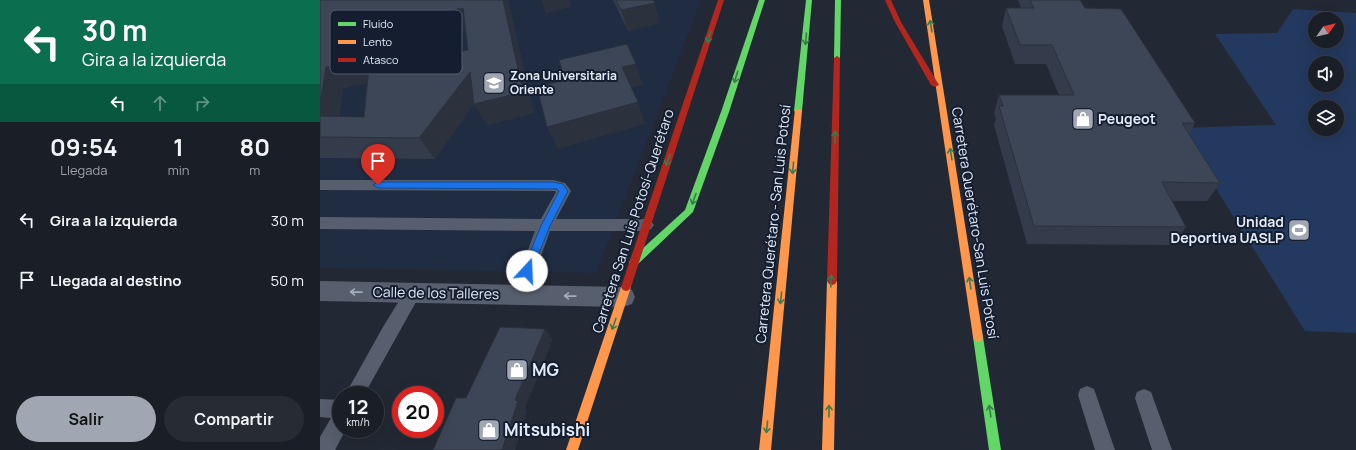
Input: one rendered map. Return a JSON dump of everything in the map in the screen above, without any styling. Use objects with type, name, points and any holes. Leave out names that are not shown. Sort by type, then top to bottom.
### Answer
[{"type":"main road","name":"Carretera San Luis Potosí-Querétaro","points":[[572,450],[721,0]]},
{"type":"main road","points":[[633,264],[689,212],[725,112],[762,0]]},
{"type":"main road","name":"Carretera Querétaro - San Luis Potosí","points":[[765,450],[809,0]]},
{"type":"main road","points":[[828,450],[838,0]]},
{"type":"main road","points":[[888,0],[898,22],[942,97]]},
{"type":"main road","name":"Carretera Querétaro-San Luis Potosí","points":[[926,0],[995,450]]},
{"type":"street","name":"Calle de los Talleres","points":[[320,291],[623,297]]},
{"type":"lane","points":[[320,197],[325,185],[560,186],[564,191],[545,226],[531,259],[519,295]]},
{"type":"lane","points":[[320,223],[545,226],[599,224],[646,225]]},
{"type":"lane","points":[[359,386],[413,293]]},
{"type":"lane","points":[[1086,395],[1105,450]]},
{"type":"lane","points":[[1144,398],[1162,450]]},
{"type":"lane","points":[[320,408],[332,409]]},
{"type":"lane","points":[[324,450],[332,435]]},
{"type":"shaded area","name":"Zona Universitaria Oriente","points":[[320,0],[701,0],[596,273],[320,268]]},
{"type":"shaded area","name":"Unidad Deportiva UASLP","points":[[1293,9],[1340,12],[1308,12],[1308,48],[1344,48],[1344,12],[1356,13],[1356,333],[1305,331],[1178,128],[1276,125],[1215,34],[1277,33]]},
{"type":"building","points":[[320,0],[503,0],[523,92],[474,104],[470,72],[419,138],[320,137],[320,116],[364,117],[368,74],[462,74],[462,51],[468,50],[463,8],[453,10],[330,10],[330,66],[326,67],[320,104]]},
{"type":"building","points":[[616,0],[653,0],[655,3],[621,10]]},
{"type":"building","name":"Peugeot","points":[[1030,0],[1080,0],[1085,8],[1121,9],[1195,123],[1182,123],[1220,183],[1162,182],[1186,227],[1034,226],[999,106],[1003,106],[999,95],[1074,95],[1052,45],[1020,45],[1006,8],[1034,8]]},
{"type":"building","points":[[627,44],[636,64],[622,67],[638,102],[547,127],[537,87],[565,80],[559,60]]},
{"type":"building","points":[[500,327],[545,329],[515,400],[518,401],[502,450],[433,450],[438,438],[444,438],[444,425],[456,398],[466,398]]},
{"type":"traffic: fast","points":[[634,262],[689,212],[725,112],[762,0]]},
{"type":"traffic: fast","points":[[798,111],[809,0]]},
{"type":"traffic: fast","points":[[837,58],[838,0]]},
{"type":"traffic: fast","points":[[978,337],[995,450]]},
{"type":"traffic: slow","points":[[926,0],[978,337]]},
{"type":"traffic: slow","points":[[765,450],[798,111]]},
{"type":"traffic: slow","points":[[828,450],[832,281]]},
{"type":"traffic: slow","points":[[572,450],[626,287]]},
{"type":"traffic: jam","points":[[626,287],[721,0]]},
{"type":"traffic: jam","points":[[888,0],[898,22],[935,85]]},
{"type":"traffic: jam","points":[[832,281],[837,58]]},
{"type":"place","name":"Zona Universitaria Oriente","points":[[494,83]]},
{"type":"place","name":"Peugeot","points":[[1083,119]]},
{"type":"place","name":"Unidad Deportiva UASLP","points":[[1299,230]]},
{"type":"place","name":"MG","points":[[517,370]]},
{"type":"place","name":"Mitsubishi","points":[[489,430]]},
{"type":"route","points":[[378,185],[560,186],[564,191],[545,226],[527,271]]}]
